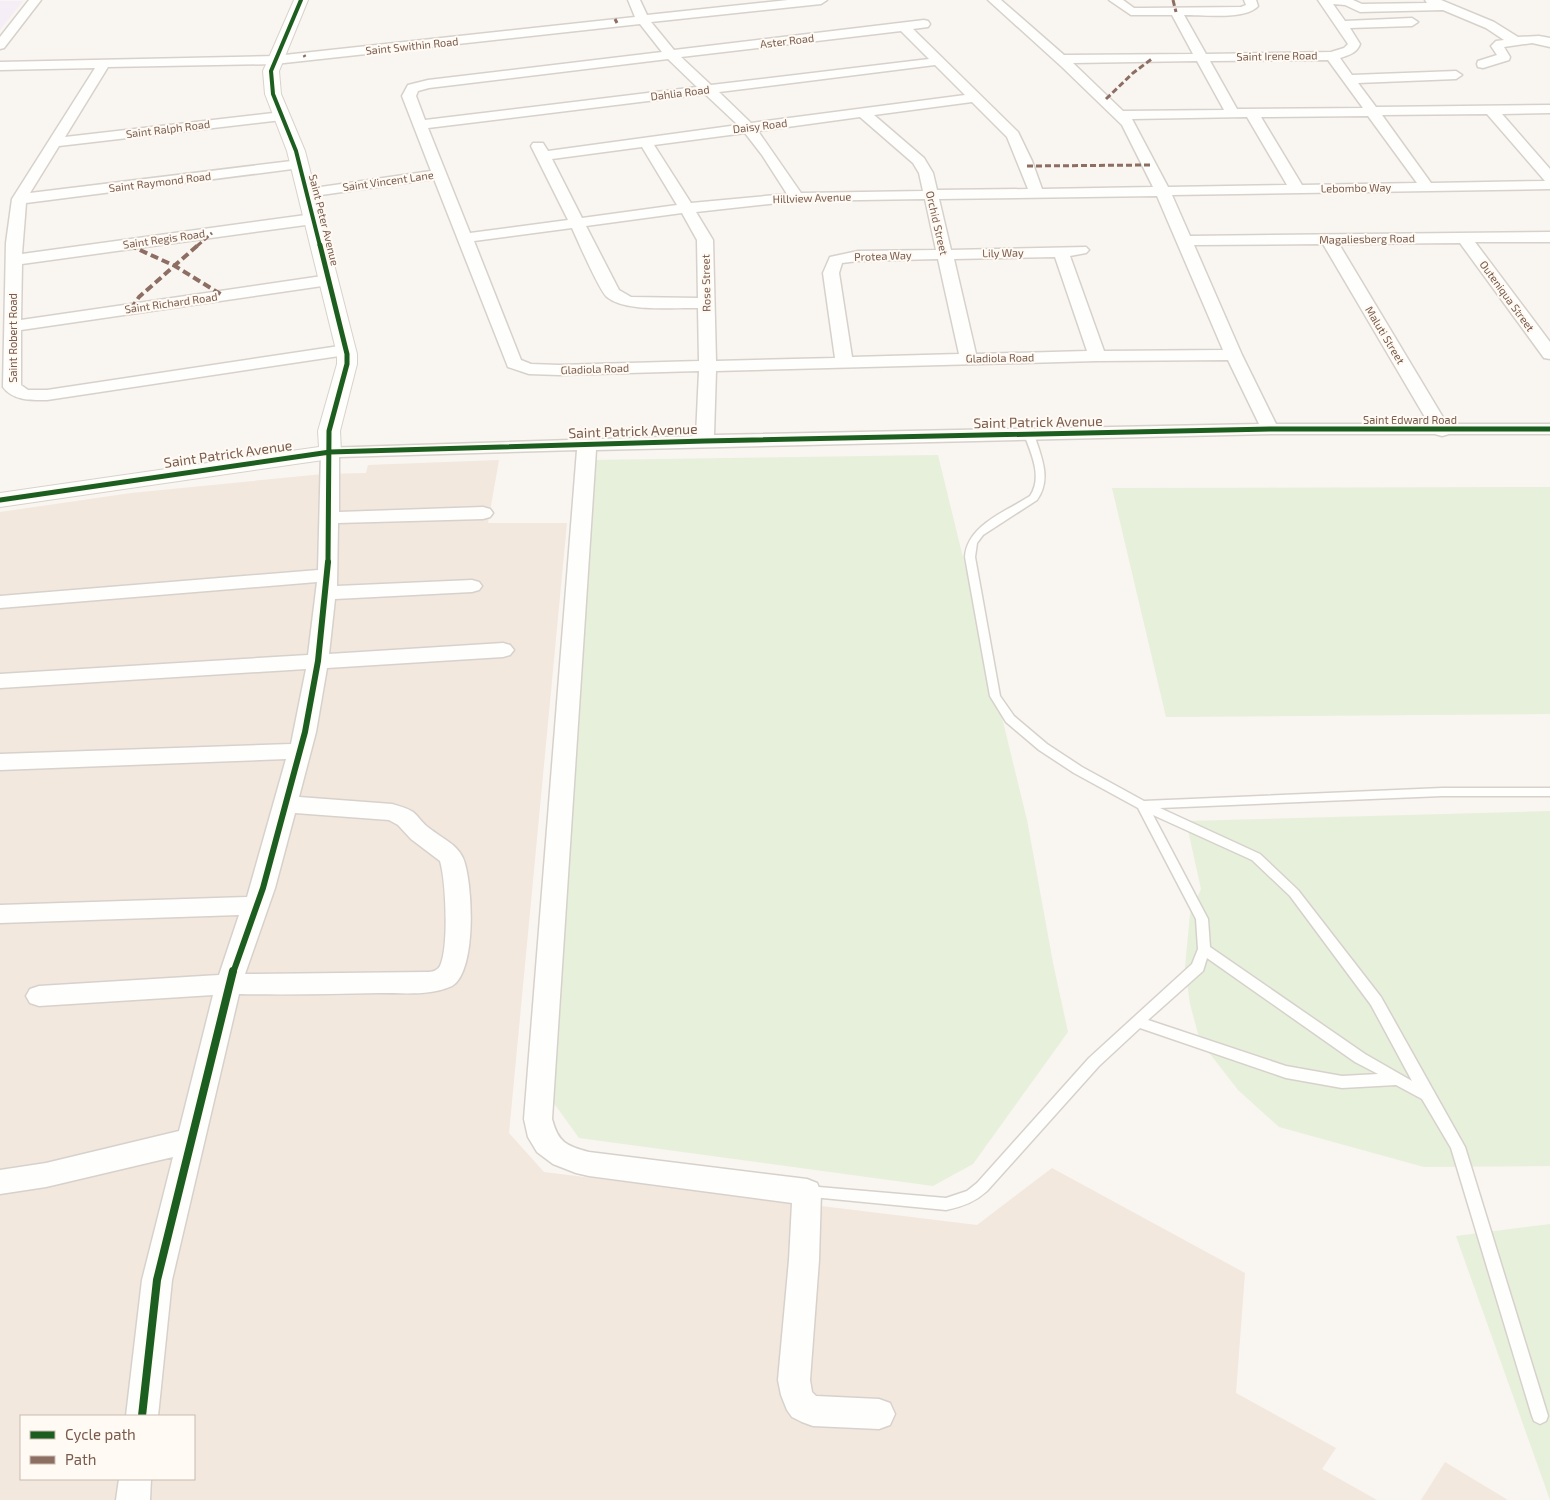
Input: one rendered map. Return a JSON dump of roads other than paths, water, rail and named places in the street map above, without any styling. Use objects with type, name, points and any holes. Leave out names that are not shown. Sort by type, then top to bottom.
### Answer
[{"type":"street","points":[[0,45],[35,0]]},
{"type":"street","name":"Saint Peter Avenue","points":[[301,0],[271,71],[272,94],[300,164],[346,350],[347,364],[329,431],[330,452]]},
{"type":"street","points":[[634,0],[642,20],[671,54],[748,127],[797,196]]},
{"type":"street","name":"Saint Swithin Road","points":[[0,66],[275,60],[821,0]]},
{"type":"street","points":[[994,0],[1123,116],[1135,134],[1185,241],[1234,355],[1270,429]]},
{"type":"street","points":[[1115,0],[1125,8],[1137,12],[1243,10],[1252,6],[1250,0]]},
{"type":"street","points":[[1324,0],[1348,2],[1360,8],[1374,24]]},
{"type":"street","points":[[1324,0],[1354,44],[1348,51],[1332,56]]},
{"type":"street","points":[[1431,0],[1490,25],[1517,42]]},
{"type":"street","points":[[1360,8],[1443,6]]},
{"type":"street","points":[[1176,12],[1233,114]]},
{"type":"street","points":[[1342,25],[1412,22]]},
{"type":"street","name":"Aster Road","points":[[671,54],[924,24]]},
{"type":"street","points":[[904,27],[1013,135],[1037,194]]},
{"type":"street","points":[[1483,64],[1504,56],[1498,45],[1545,40],[1550,43]]},
{"type":"street","name":"Gladiola Road","points":[[671,54],[413,88],[409,96],[514,363],[529,369],[559,370],[1097,356],[1234,355]]},
{"type":"street","name":"Saint Irene Road","points":[[1061,59],[1332,56],[1427,187]]},
{"type":"street","name":"Dahlia Road","points":[[420,125],[940,62]]},
{"type":"street","name":"Saint Robert Road","points":[[103,64],[19,199],[16,217],[14,260],[7,292],[13,326],[12,387],[17,392],[34,396],[346,350]]},
{"type":"street","points":[[1348,79],[1456,75]]},
{"type":"street","name":"Daisy Road","points":[[706,303],[630,302],[612,293],[575,223],[541,151],[645,141],[976,98]]},
{"type":"street","points":[[1123,116],[1550,109]]},
{"type":"street","points":[[1491,110],[1550,178]]},
{"type":"street","name":"Orchid Street","points":[[863,112],[919,161],[926,173],[969,359]]},
{"type":"street","points":[[1252,114],[1297,189]]},
{"type":"street","name":"Saint Ralph Road","points":[[55,142],[282,116]]},
{"type":"street","name":"Rose Street","points":[[645,141],[705,240],[708,365],[705,441]]},
{"type":"street","points":[[1529,153],[1550,153]]},
{"type":"street","name":"Saint Raymond Road","points":[[19,199],[300,164]]},
{"type":"street","name":"Saint Vincent Lane","points":[[307,193],[439,174]]},
{"type":"street","name":"Lebombo Way","points":[[1163,192],[1550,185]]},
{"type":"street","name":"Hillview Avenue","points":[[464,238],[687,208],[797,196],[1163,192]]},
{"type":"street","name":"Saint Regis Road","points":[[14,260],[313,219]]},
{"type":"street","name":"Magaliesberg Road","points":[[1185,241],[1550,237]]},
{"type":"street","name":"Outeniqua Street","points":[[1464,238],[1550,354]]},
{"type":"street","name":"Maluti Street","points":[[1328,239],[1442,430]]},
{"type":"street","name":"Lily Way","points":[[944,254],[1081,250]]},
{"type":"street","points":[[1061,252],[1097,356]]},
{"type":"street","name":"Protea Way","points":[[844,362],[831,272],[836,260],[858,256],[944,254]]},
{"type":"street","name":"Saint Richard Road","points":[[13,326],[329,280]]},
{"type":"street","name":"Saint Edward Road","points":[[1270,429],[1550,429]]},
{"type":"street","name":"Saint Patrick Avenue","points":[[0,500],[330,452],[587,446],[705,441],[1270,429]]},
{"type":"street","points":[[587,446],[538,1119],[543,1138],[555,1150],[570,1158],[589,1164],[807,1192],[804,1260],[794,1380],[796,1395],[804,1407],[813,1411],[879,1414]]},
{"type":"street","points":[[142,1415],[157,1280],[189,1140],[222,1019],[229,984],[255,906],[263,888],[286,804],[300,751],[318,662],[327,584],[330,452]]},
{"type":"street","points":[[329,518],[483,513]]},
{"type":"street","points":[[0,602],[327,584],[472,586]]},
{"type":"street","points":[[0,681],[503,650]]},
{"type":"street","points":[[0,762],[300,751]]},
{"type":"street","points":[[39,996],[229,984],[299,985],[437,981],[447,977],[455,964],[456,893],[453,864],[444,851],[419,833],[405,818],[392,812],[286,804]]},
{"type":"street","points":[[0,914],[64,914],[210,906],[255,906]]},
{"type":"street","points":[[0,1182],[46,1175],[189,1140]]},
{"type":"street","points":[[133,1500],[136,1480]]},
{"type":"lane","points":[[1029,434],[1041,477],[1040,491],[1034,498],[987,528],[975,538],[971,548],[970,557],[994,696],[1010,719],[1043,747],[1078,770],[1142,806],[1256,857],[1294,893],[1376,1001],[1458,1148],[1540,1416]]},
{"type":"lane","points":[[1142,806],[1442,792],[1550,792]]},
{"type":"lane","points":[[807,1192],[933,1204],[957,1202],[972,1195],[982,1187],[1094,1062],[1198,967],[1204,949],[1202,919],[1142,806]]},
{"type":"lane","points":[[1204,949],[1360,1058],[1427,1095]]},
{"type":"lane","points":[[1137,1022],[1286,1072],[1342,1082],[1397,1079]]}]
